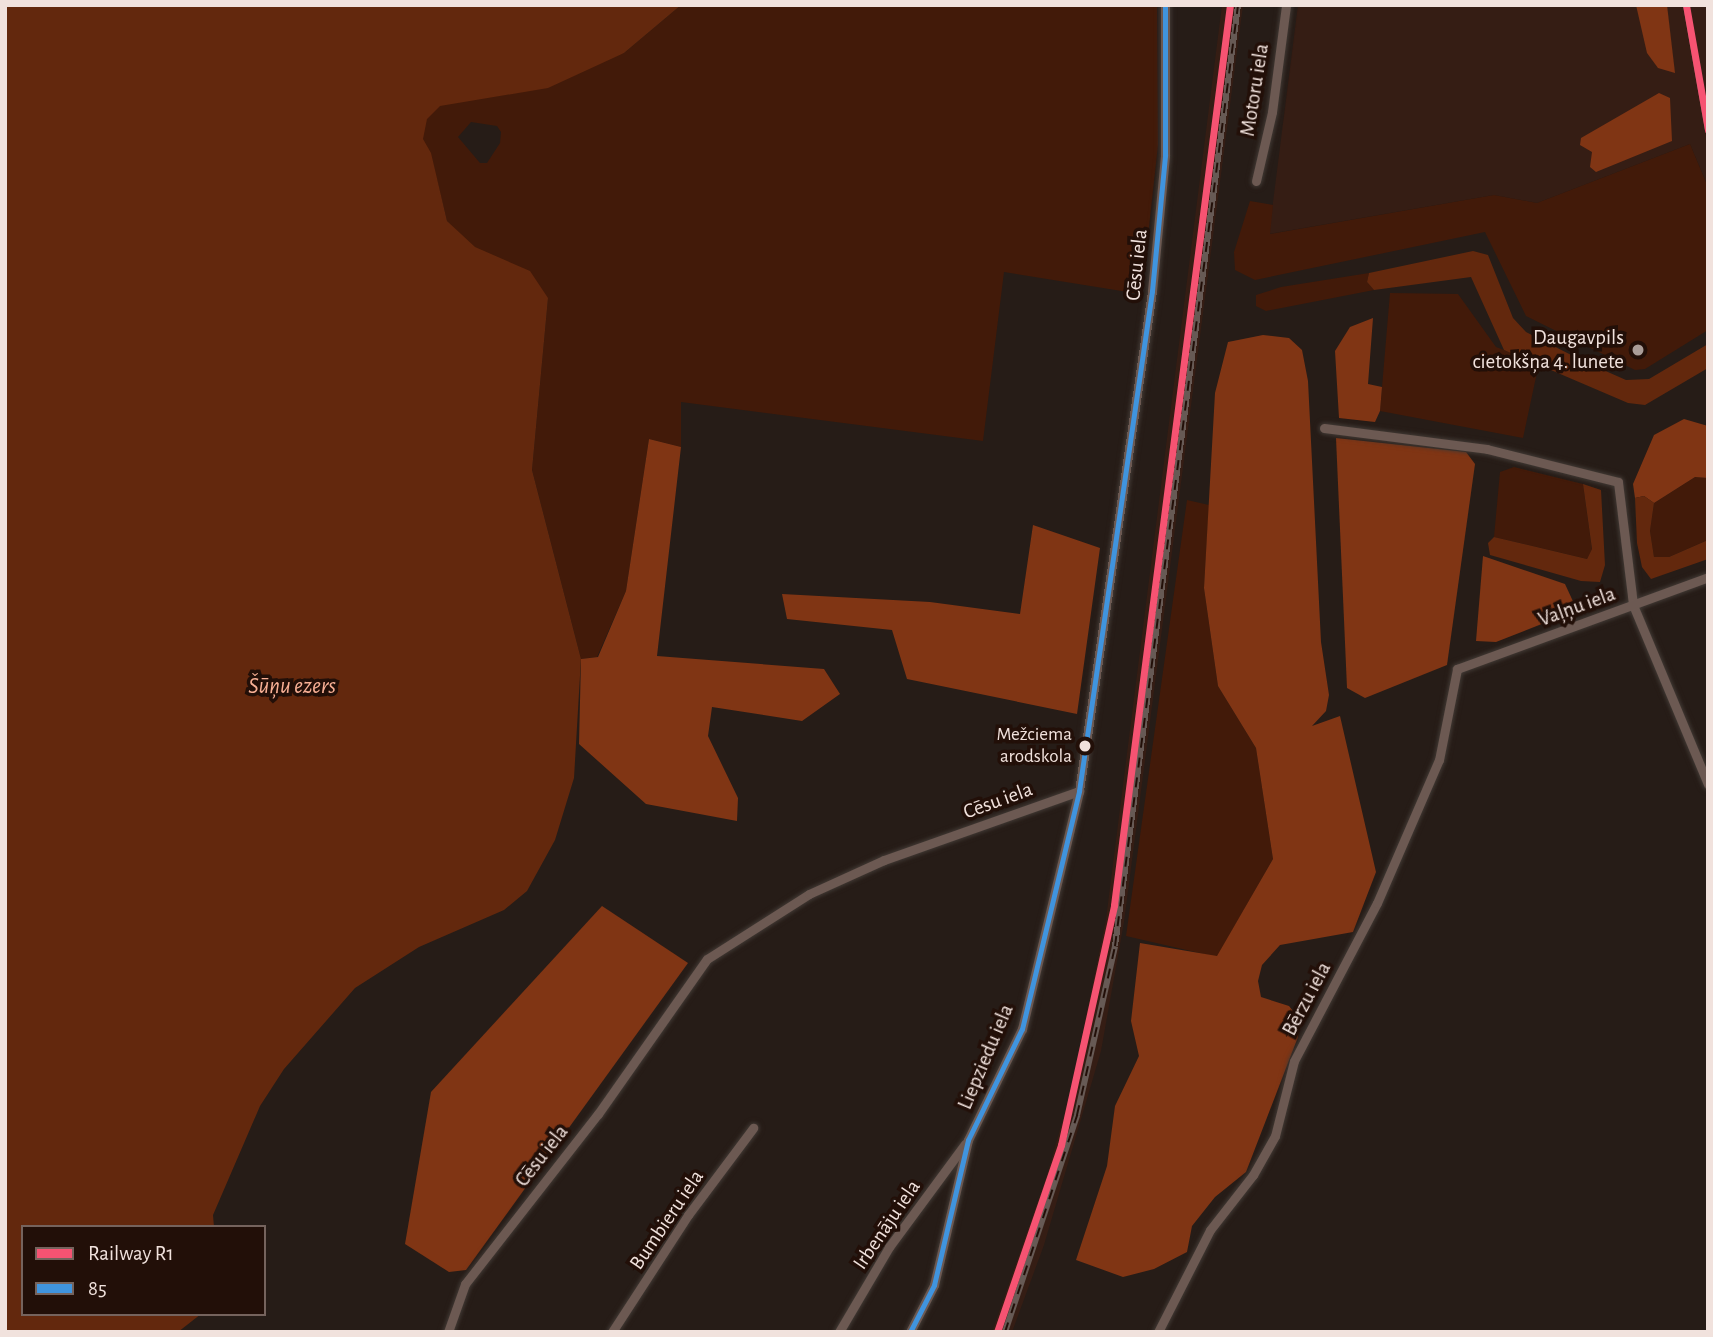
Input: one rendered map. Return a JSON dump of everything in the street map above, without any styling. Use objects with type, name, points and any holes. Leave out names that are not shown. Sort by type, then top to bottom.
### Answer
[{"type":"street","name":"Cēsu iela","points":[[448,1332],[465,1284],[598,1114],[707,959],[809,894],[884,860],[1079,791],[1152,291],[1165,155],[1165,5]]},
{"type":"street","name":"Motoru iela","points":[[1256,181],[1272,112],[1286,5]]},
{"type":"street","points":[[1324,428],[1487,449],[1618,482],[1633,606],[1708,784]]},
{"type":"street","name":"Vaļņu iela","points":[[1457,668],[1708,577]]},
{"type":"street","name":"Bērzu iela","points":[[1158,1332],[1210,1230],[1253,1175],[1275,1136],[1294,1061],[1377,904],[1439,760],[1457,668]]},
{"type":"street","name":"Liepziedu iela","points":[[910,1332],[934,1285],[968,1140],[1022,1029],[1079,791]]},
{"type":"street","name":"Bumbieru iela","points":[[612,1332],[688,1215],[753,1128]]},
{"type":"street","name":"Irbenāju iela","points":[[839,1332],[889,1247],[968,1140]]},
{"type":"shaded area","points":[[681,5],[1157,5],[1158,145],[1143,282],[1134,293],[1004,272],[983,441],[681,402],[681,447],[649,439],[626,591],[597,657],[581,659],[532,470],[548,298],[499,277],[447,221],[437,180],[432,182],[418,118],[450,94],[624,53]],"holes":[[[471,122],[497,126],[501,132],[500,143],[487,163],[480,163],[458,137]]]},
{"type":"shaded area","points":[[1222,5],[1243,5],[1124,922],[1101,1051],[1044,1245],[1012,1332],[992,1332],[1047,1175],[1071,1091],[1106,919]]},
{"type":"shaded area","points":[[1298,5],[1708,5],[1708,187],[1690,144],[1537,203],[1494,195],[1269,234]]},
{"type":"shaded area","points":[[1636,5],[1667,5],[1675,73],[1658,68],[1647,53]]},
{"type":"shaded area","points":[[1659,93],[1670,98],[1672,141],[1596,172],[1590,167],[1592,152],[1580,145],[1581,138]]},
{"type":"shaded area","points":[[1690,144],[1708,187],[1708,330],[1645,369],[1635,370],[1526,316],[1485,232],[1255,280],[1235,270],[1234,252],[1250,201],[1273,205],[1270,234],[1494,195],[1537,203]]},
{"type":"shaded area","points":[[1369,273],[1367,282],[1374,290],[1266,311],[1256,306],[1256,295],[1281,287]]},
{"type":"shaded area","points":[[1390,293],[1458,294],[1496,347],[1539,363],[1523,438],[1380,411]]},
{"type":"shaded area","points":[[1373,318],[1368,384],[1382,387],[1380,411],[1375,422],[1339,418],[1335,351],[1350,327]]},
{"type":"shaded area","points":[[1263,335],[1289,338],[1302,350],[1308,381],[1321,642],[1329,695],[1326,711],[1312,726],[1340,716],[1376,872],[1353,932],[1280,945],[1262,965],[1258,981],[1261,997],[1289,1006],[1299,1019],[1298,1037],[1246,1172],[1215,1197],[1192,1226],[1187,1252],[1154,1269],[1123,1277],[1076,1260],[1107,1166],[1115,1106],[1139,1056],[1131,1021],[1140,943],[1217,956],[1273,859],[1256,748],[1218,686],[1204,588],[1215,393],[1228,342]]},
{"type":"shaded area","points":[[1684,419],[1708,426],[1708,478],[1695,477],[1654,503],[1644,496],[1635,498],[1633,484],[1654,435]]},
{"type":"shaded area","points":[[1336,438],[1466,452],[1475,464],[1447,665],[1365,698],[1347,688]]},
{"type":"shaded area","points":[[649,439],[681,447],[657,656],[824,669],[840,694],[802,721],[712,707],[708,736],[738,798],[737,821],[646,804],[579,744],[581,659],[598,657],[626,591]]},
{"type":"shaded area","points":[[1514,467],[1583,484],[1592,550],[1587,559],[1494,537],[1500,472]]},
{"type":"shaded area","points":[[1695,477],[1708,478],[1708,540],[1669,557],[1654,557],[1650,531],[1654,503]]},
{"type":"shaded area","points":[[1187,500],[1209,505],[1204,588],[1218,686],[1256,748],[1273,859],[1217,957],[1126,936]]},
{"type":"shaded area","points":[[1033,525],[1100,548],[1077,714],[907,679],[892,630],[787,619],[782,594],[930,602],[1020,614]]},
{"type":"shaded area","points":[[1483,556],[1565,584],[1577,610],[1496,642],[1476,641]]},
{"type":"shaded area","points":[[602,906],[688,963],[466,1270],[449,1272],[405,1244],[431,1092]]},
{"type":"water","name":"Šūņu ezers","points":[[5,5],[681,5],[624,53],[548,88],[440,106],[427,119],[423,139],[431,153],[447,221],[475,247],[530,271],[548,298],[532,470],[581,659],[574,778],[555,840],[527,891],[504,910],[419,947],[355,988],[284,1069],[260,1106],[213,1215],[214,1225],[21,1225],[21,1316],[198,1316],[178,1332],[5,1332]]},
{"type":"water","points":[[1473,251],[1488,255],[1513,318],[1526,332],[1583,361],[1626,380],[1649,379],[1708,344],[1708,368],[1645,405],[1628,403],[1504,350],[1471,277],[1374,290],[1367,282],[1369,273]]},
{"type":"water","points":[[1583,484],[1601,490],[1605,565],[1600,582],[1581,581],[1490,555],[1488,543],[1494,537],[1587,559],[1592,549]]},
{"type":"water","points":[[1644,496],[1654,503],[1650,531],[1654,557],[1669,557],[1708,540],[1708,559],[1651,579],[1642,567],[1637,543],[1635,498]]},
{"type":"railway","points":[[1005,1332],[1077,1115],[1115,946],[1238,5]]},
{"type":"railway","points":[[1686,5],[1708,130]]},
{"type":"rail line","name":"R1","points":[[997,1332],[1061,1145],[1114,905],[1230,5]]},
{"type":"rail line","name":"R1","points":[[1686,5],[1708,130]]},
{"type":"transit line","name":"85","points":[[910,1332],[934,1285],[968,1140],[1022,1029],[1079,791],[1152,291],[1165,155],[1165,5]]},
{"type":"place","name":"Daugavpils cietokšņa 4. lunete","points":[[1638,350]]},
{"type":"place","name":"Mežciema arodskola","points":[[1085,746]]}]
